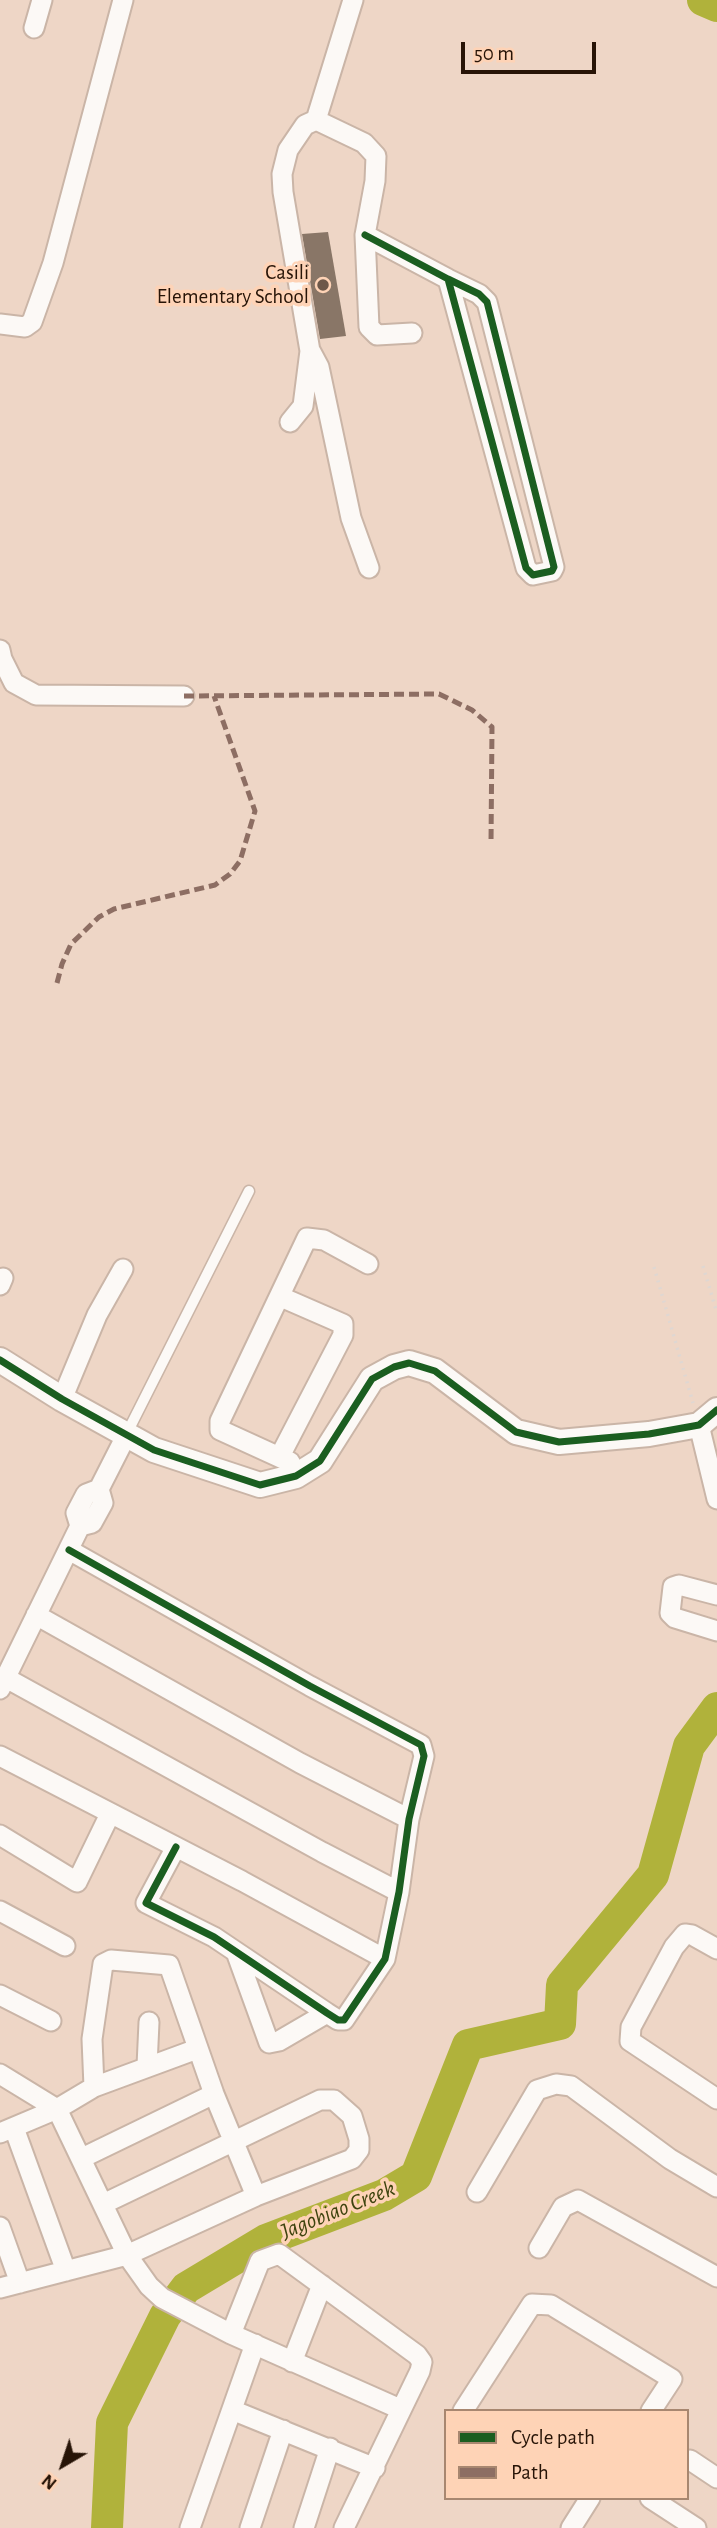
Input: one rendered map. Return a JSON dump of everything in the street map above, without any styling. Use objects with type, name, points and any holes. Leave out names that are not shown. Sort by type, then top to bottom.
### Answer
[{"type":"street","points":[[34,28],[42,0]]},
{"type":"street","points":[[0,324],[25,327],[32,322],[53,262],[123,0]]},
{"type":"street","points":[[290,422],[303,406],[310,351],[282,174],[288,150],[305,125],[316,120],[353,0]]},
{"type":"street","points":[[316,120],[364,143],[376,156],[375,181],[365,235],[369,327],[377,335],[412,334]]},
{"type":"street","points":[[365,235],[448,278],[479,295],[487,302],[554,567],[552,571],[533,575],[526,568],[448,278]]},
{"type":"street","points":[[310,351],[319,367],[351,518],[369,568]]},
{"type":"street","points":[[0,650],[14,682],[36,695],[184,696]]},
{"type":"street","points":[[296,1476],[290,1462],[220,1430],[220,1421],[307,1238],[324,1240],[368,1264]]},
{"type":"street","points":[[62,1399],[97,1315],[123,1269]]},
{"type":"street","points":[[280,1456],[343,1335],[343,1324],[281,1297]]},
{"type":"street","points":[[0,1360],[62,1399],[154,1450],[260,1485],[296,1476],[320,1461],[372,1379],[394,1367],[409,1363],[435,1371],[516,1432],[559,1442],[649,1434],[708,1417],[717,1499]]},
{"type":"street","points":[[127,1434],[99,1489],[86,1494],[76,1513],[80,1526],[3,1684],[399,1892]]},
{"type":"street","points":[[69,1550],[310,1686],[421,1745],[424,1756],[409,1819],[399,1892],[385,1959],[344,2020],[338,2020],[327,2013],[214,1937],[146,1903],[176,1847]]},
{"type":"street","points":[[717,1595],[679,1585],[673,1587],[670,1613],[675,1618],[717,1631]]},
{"type":"street","points":[[36,1615],[300,1763],[409,1819]]},
{"type":"street","points":[[0,1756],[242,1881],[385,1959]]},
{"type":"street","points":[[0,1835],[77,1882],[110,1814]]},
{"type":"street","points":[[0,1911],[65,1946]]},
{"type":"street","points":[[717,1949],[685,1934],[674,1947],[631,2027],[630,2041],[717,2099]]},
{"type":"street","points":[[236,1952],[269,2043],[279,2041],[327,2013]]},
{"type":"street","points":[[94,2087],[92,2039],[103,1964],[111,1960],[169,1965],[197,2049],[256,2196]]},
{"type":"street","points":[[0,1995],[51,2021]]},
{"type":"street","points":[[146,2066],[149,2022]]},
{"type":"street","points":[[66,2271],[7,2130],[57,2109],[94,2087],[197,2049]]},
{"type":"street","points":[[0,2074],[57,2109],[127,2255],[149,2286],[162,2298],[231,2334],[400,2409]]},
{"type":"street","points":[[477,2192],[537,2090],[556,2084],[571,2086],[670,2158],[717,2187]]},
{"type":"street","points":[[82,2158],[214,2094]]},
{"type":"street","points":[[0,2288],[127,2255],[256,2196],[352,2159],[359,2150],[359,2139],[352,2116],[334,2101],[320,2100],[103,2204]]},
{"type":"street","points":[[539,2248],[563,2207],[578,2200],[717,2277]]},
{"type":"street","points":[[0,2227],[20,2283]]},
{"type":"street","points":[[231,2334],[258,2266],[266,2258],[279,2255],[417,2355],[422,2362],[375,2468],[344,2528]]},
{"type":"street","points":[[292,2362],[322,2285]]},
{"type":"street","points":[[464,2409],[532,2304],[551,2305],[672,2379],[652,2409]]},
{"type":"street","points":[[190,2528],[255,2344]]},
{"type":"street","points":[[232,2410],[375,2468]]},
{"type":"street","points":[[250,2528],[283,2430]]},
{"type":"street","points":[[304,2528],[330,2448]]},
{"type":"street","points":[[690,2460],[717,2478]]},
{"type":"street","points":[[653,2500],[696,2528]]},
{"type":"street","points":[[571,2528],[581,2501]]},
{"type":"lane","points":[[127,1434],[249,1191]]},
{"type":"path","points":[[703,1266],[717,1313]]},
{"type":"path","points":[[654,1267],[708,1417]]},
{"type":"building","name":"Casili Elementary School","points":[[328,232],[346,336],[320,339],[302,234]]},
{"type":"waterway","name":"Jagobiao Creek","points":[[703,0],[717,6]]},
{"type":"waterway","name":"Jagobiao Creek","points":[[107,2528],[112,2423],[165,2316],[186,2288],[266,2240],[384,2195],[416,2176],[468,2045],[560,2024],[562,1985],[653,1875],[689,1746],[717,1708]]},
{"type":"marked path","points":[[184,696],[439,694],[472,710],[492,727],[491,844]]},
{"type":"marked path","points":[[57,983],[71,944],[99,917],[114,909],[215,885],[230,874],[240,861],[255,811],[214,696]]},
{"type":"cycle path","points":[[365,235],[479,294],[487,302],[554,567],[552,571],[533,575],[526,568],[448,279]]},
{"type":"cycle path","points":[[0,1360],[62,1399],[154,1450],[260,1485],[296,1476],[320,1461],[372,1379],[394,1367],[409,1363],[435,1371],[516,1432],[559,1442],[649,1434],[699,1425],[717,1410]]},
{"type":"cycle path","points":[[69,1550],[310,1686],[421,1745],[424,1756],[409,1819],[399,1892],[385,1959],[344,2020],[338,2020],[327,2013],[214,1937],[146,1903],[176,1847]]},
{"type":"place","name":"Casili Elementary School","points":[[323,285]]}]
